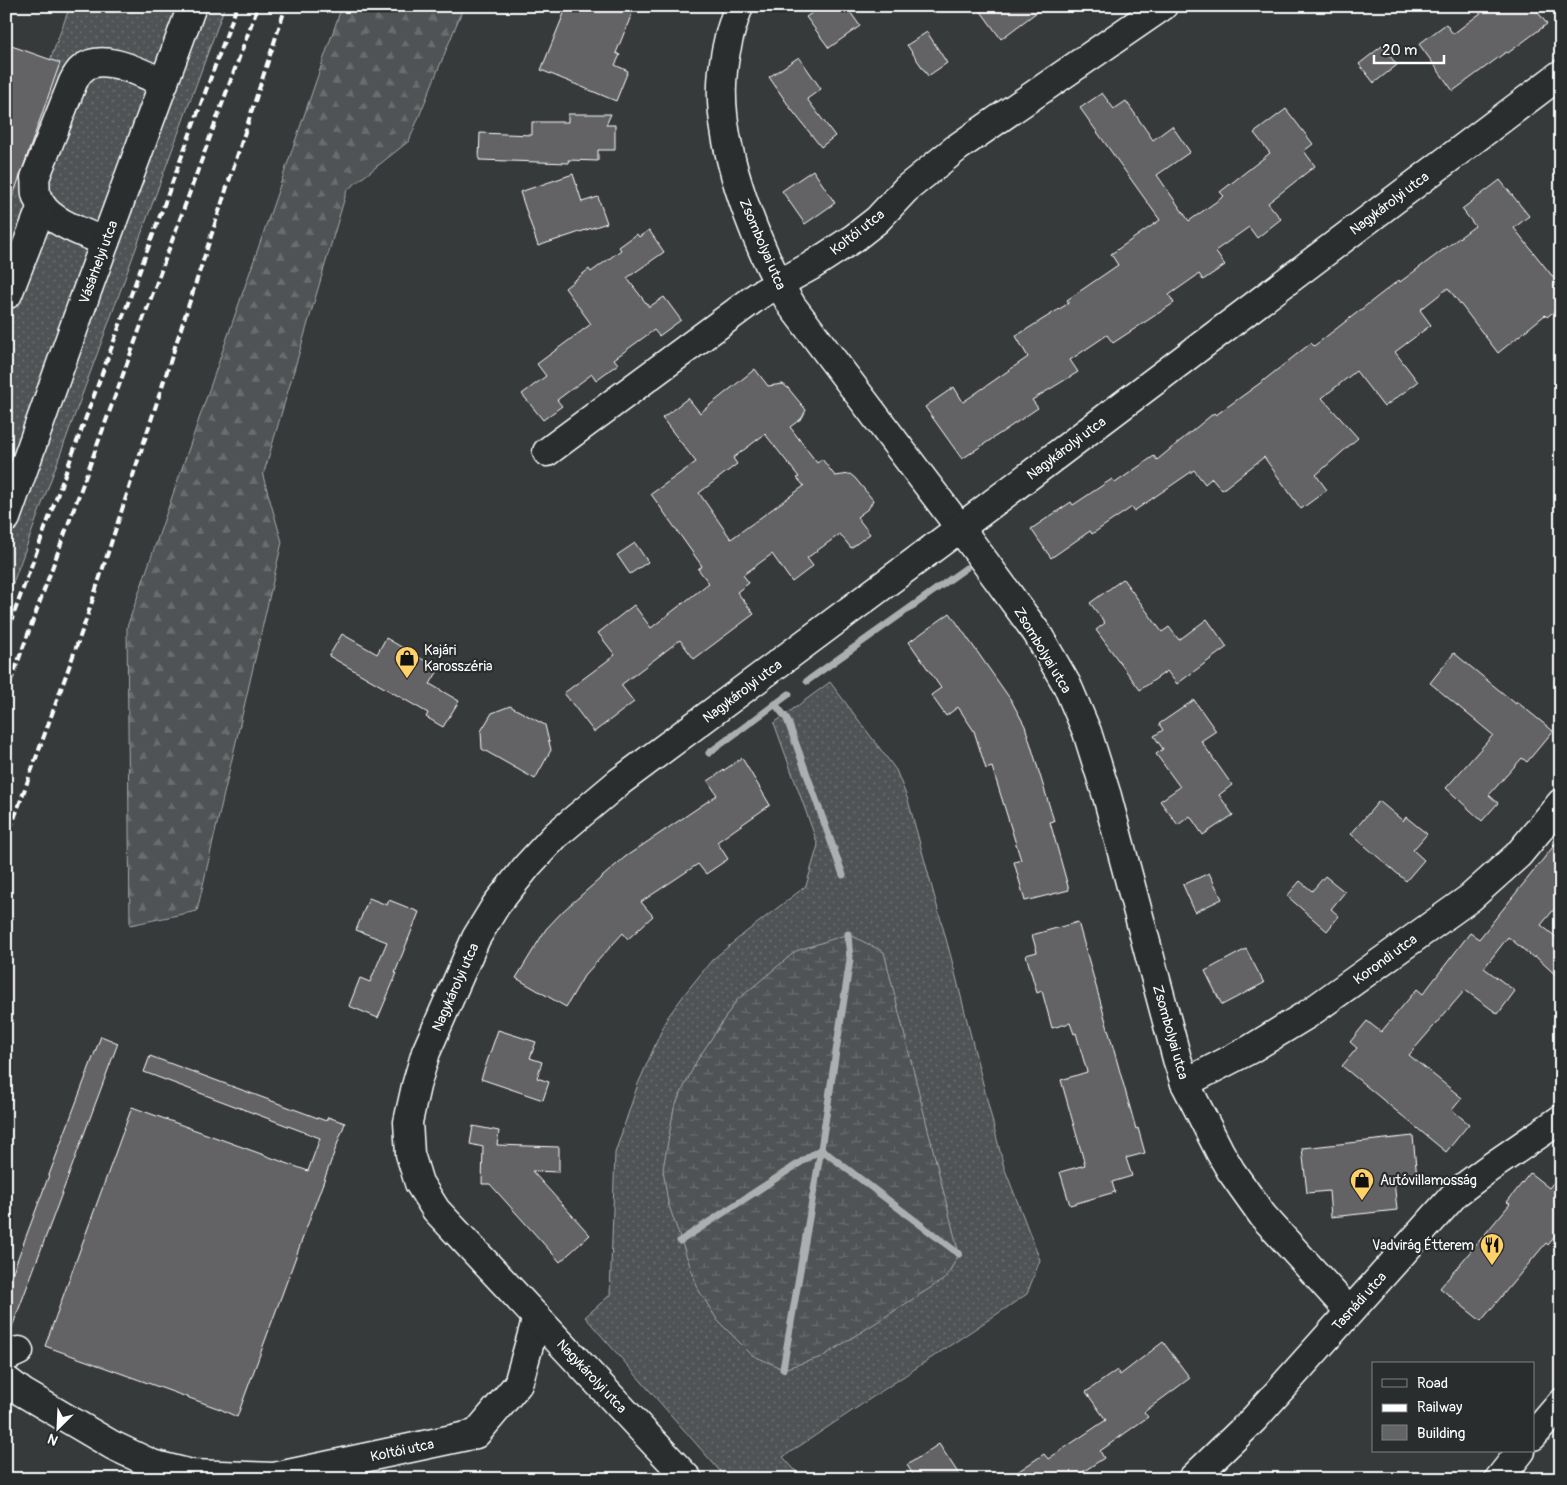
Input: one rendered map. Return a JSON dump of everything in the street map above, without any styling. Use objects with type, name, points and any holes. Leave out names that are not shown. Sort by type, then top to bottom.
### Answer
[{"type":"street","name":"Vásárhelyi utca","points":[[6,518],[192,6]]},
{"type":"street","name":"Zsombolyai utca","points":[[739,6],[730,30],[724,71],[723,113],[731,157],[745,203],[778,284],[792,306],[1037,633],[1067,685],[1087,732],[1107,796],[1185,1083],[1227,1164],[1262,1216],[1350,1311]]},
{"type":"street","name":"Koltói utca","points":[[547,452],[759,294],[811,266],[854,238],[876,220],[906,189],[958,147],[1163,6]]},
{"type":"street","points":[[105,242],[56,220],[42,206],[36,193],[35,178],[73,82],[82,68],[97,62],[117,64],[164,83]]},
{"type":"street","name":"Nagykárolyi utca","points":[[688,1479],[436,1210],[419,1183],[410,1154],[408,1122],[416,1086],[426,1052],[453,989],[476,938],[496,905],[528,865],[556,836],[619,782],[960,528],[1561,74]]},
{"type":"street","points":[[8,294],[42,206]]},
{"type":"street","name":"Korondi utca","points":[[1185,1083],[1249,1050],[1308,1014],[1470,898],[1518,855],[1561,803]]},
{"type":"street","name":"Tasnádi utca","points":[[1192,1479],[1254,1419],[1456,1193],[1561,1119]]},
{"type":"street","name":"Koltói utca","points":[[6,1380],[22,1392],[112,1445],[152,1464],[192,1474],[274,1477],[476,1434],[518,1384],[537,1317]]},
{"type":"street","points":[[1534,1435],[1561,1403]]},
{"type":"street","points":[[1499,1479],[1520,1452]]},
{"type":"green space","points":[[70,6],[225,6],[6,602],[6,181]]},
{"type":"green space","points":[[342,6],[464,6],[409,141],[347,190],[263,476],[282,542],[197,911],[130,925],[127,627]]},
{"type":"green space","points":[[830,682],[896,770],[908,800],[951,957],[1004,1167],[1040,1260],[1027,1294],[783,1457],[803,1479],[727,1479],[585,1317],[610,1295],[615,1153],[638,1084],[667,1018],[712,960],[806,886],[818,845],[774,723]]},
{"type":"green space","points":[[848,934],[884,952],[959,1254],[946,1278],[822,1357],[783,1369],[752,1355],[718,1321],[698,1289],[668,1203],[663,1169],[674,1108],[696,1062],[736,1001],[796,951]]},
{"type":"building","points":[[567,6],[635,6],[616,53],[620,55],[615,65],[628,71],[616,101],[541,70]]},
{"type":"building","points":[[822,6],[846,6],[860,26],[829,48],[806,17]]},
{"type":"building","points":[[977,6],[1045,6],[1001,39]]},
{"type":"building","points":[[1490,6],[1533,6],[1547,24],[1453,91],[1419,44],[1446,24],[1453,34]]},
{"type":"building","points":[[927,32],[947,63],[928,76],[907,45]]},
{"type":"building","points":[[6,44],[60,63],[9,207],[6,207]]},
{"type":"building","points":[[1382,46],[1397,65],[1374,83],[1359,64]]},
{"type":"building","points":[[799,57],[821,89],[807,99],[835,136],[821,147],[769,77]]},
{"type":"building","points":[[1102,93],[1114,109],[1126,101],[1153,140],[1172,126],[1190,152],[1157,175],[1189,221],[1224,196],[1220,192],[1270,153],[1254,133],[1286,109],[1313,144],[1304,151],[1315,166],[1268,203],[1281,219],[1257,238],[1249,227],[1215,251],[1225,265],[1203,280],[1199,274],[1169,295],[1174,303],[1113,343],[1107,335],[1070,360],[1078,372],[1032,400],[1038,408],[962,459],[925,407],[954,387],[963,402],[1028,357],[1016,336],[1069,303],[1067,300],[1118,265],[1111,254],[1160,220],[1080,108]]},
{"type":"building","points":[[568,114],[611,114],[606,125],[615,125],[615,150],[598,150],[598,161],[568,160],[569,163],[479,160],[480,133],[532,135],[532,122],[568,122]]},
{"type":"building","points":[[813,170],[835,203],[805,224],[782,191]]},
{"type":"building","points":[[573,174],[582,202],[598,197],[607,223],[538,246],[520,192]]},
{"type":"building","points":[[1500,180],[1529,216],[1514,228],[1561,287],[1561,306],[1547,317],[1545,315],[1498,353],[1448,288],[1420,310],[1431,325],[1395,352],[1418,382],[1384,407],[1356,371],[1322,398],[1358,438],[1316,475],[1327,490],[1301,509],[1264,457],[1222,490],[1212,478],[1205,484],[1194,470],[1134,511],[1132,507],[1092,534],[1090,531],[1051,558],[1031,529],[1071,502],[1073,505],[1112,479],[1115,483],[1154,456],[1157,460],[1214,413],[1216,415],[1311,343],[1314,346],[1399,280],[1400,282],[1475,226],[1462,209]]},
{"type":"building","points":[[649,230],[664,252],[627,278],[649,307],[664,297],[681,320],[659,336],[654,330],[614,359],[618,364],[596,380],[592,374],[557,400],[562,406],[543,420],[522,394],[546,376],[537,364],[591,324],[565,288],[589,269],[591,272],[621,250],[619,247],[637,234],[639,237]]},
{"type":"building","points":[[755,369],[768,386],[783,384],[806,410],[802,418],[790,427],[817,463],[822,459],[835,476],[850,474],[873,500],[869,508],[857,517],[870,534],[851,548],[840,534],[807,558],[813,566],[792,582],[772,554],[743,575],[749,583],[737,592],[754,614],[694,659],[680,640],[621,685],[634,702],[594,732],[564,693],[615,655],[598,633],[634,605],[651,628],[709,583],[698,569],[702,566],[651,494],[696,462],[662,418],[688,398],[700,413]],"holes":[[[765,434],[799,477],[797,478],[804,486],[731,539],[699,493],[737,464],[733,458]]]},
{"type":"building","points":[[635,543],[648,562],[630,574],[617,555]]},
{"type":"building","points":[[1123,579],[1162,632],[1169,627],[1179,640],[1207,619],[1227,647],[1177,684],[1167,671],[1140,690],[1096,630],[1105,623],[1090,603]]},
{"type":"building","points":[[950,613],[1011,700],[1025,726],[1054,821],[1050,822],[1069,890],[1025,901],[1014,862],[1021,860],[992,767],[986,769],[974,731],[958,707],[946,716],[931,695],[941,688],[909,642]]},
{"type":"building","points":[[342,634],[377,654],[386,638],[439,669],[430,684],[459,701],[443,727],[426,717],[428,713],[329,656]]},
{"type":"building","points":[[1454,653],[1516,704],[1517,702],[1553,731],[1527,762],[1522,758],[1489,795],[1498,803],[1482,821],[1446,788],[1493,735],[1430,683]]},
{"type":"building","points":[[1194,700],[1216,731],[1201,741],[1232,785],[1219,795],[1233,815],[1203,835],[1190,816],[1178,825],[1160,801],[1180,787],[1156,754],[1163,749],[1154,736],[1163,730],[1159,724]]},
{"type":"building","points":[[510,706],[545,725],[551,750],[535,779],[482,749],[481,731],[492,713]]},
{"type":"building","points":[[742,758],[770,805],[717,842],[728,859],[706,874],[698,864],[641,902],[653,916],[628,939],[623,933],[584,976],[566,1007],[516,978],[546,929],[563,911],[625,857],[717,795],[708,781]]},
{"type":"building","points":[[1379,801],[1403,821],[1406,817],[1427,834],[1413,850],[1424,860],[1406,881],[1351,834]]},
{"type":"building","points":[[1561,837],[1561,901],[1541,925],[1561,941],[1561,980],[1535,956],[1534,958],[1508,937],[1484,968],[1515,991],[1498,1014],[1465,990],[1409,1055],[1462,1098],[1452,1110],[1469,1124],[1446,1152],[1342,1066],[1357,1048],[1350,1042],[1367,1021],[1381,1032],[1417,989],[1423,994],[1470,933],[1479,939]]},
{"type":"building","points":[[1209,873],[1222,899],[1195,912],[1183,885]]},
{"type":"building","points":[[1325,876],[1345,892],[1331,909],[1339,916],[1327,931],[1287,896],[1300,881],[1312,891]]},
{"type":"building","points":[[369,898],[387,905],[389,900],[419,912],[378,1018],[349,1006],[360,978],[370,982],[387,942],[356,930]]},
{"type":"building","points":[[1078,922],[1136,1129],[1138,1128],[1145,1153],[1126,1158],[1132,1176],[1112,1182],[1115,1192],[1070,1205],[1060,1172],[1085,1165],[1061,1080],[1087,1072],[1076,1033],[1074,1034],[1070,1023],[1052,1028],[1042,991],[1037,993],[1026,955],[1037,952],[1032,935]]},
{"type":"building","points":[[1246,949],[1264,983],[1222,1005],[1205,971]]},
{"type":"building","points":[[498,1030],[536,1042],[530,1058],[542,1062],[537,1078],[549,1082],[543,1100],[481,1079]]},
{"type":"building","points":[[101,1036],[118,1043],[8,1338],[6,1338],[6,1290]]},
{"type":"building","points":[[150,1056],[326,1121],[328,1117],[345,1123],[237,1417],[220,1409],[45,1346],[132,1107],[308,1171],[320,1138],[144,1072]]},
{"type":"building","points":[[473,1126],[499,1131],[497,1145],[559,1147],[559,1172],[532,1171],[590,1235],[560,1262],[490,1184],[482,1184],[483,1147],[470,1144]]},
{"type":"building","points":[[1413,1136],[1417,1178],[1394,1181],[1397,1210],[1331,1217],[1329,1191],[1307,1193],[1302,1148]]},
{"type":"building","points":[[1530,1173],[1549,1188],[1561,1173],[1561,1229],[1548,1245],[1546,1243],[1481,1321],[1440,1288],[1510,1204],[1507,1202]]},
{"type":"building","points":[[1163,1342],[1190,1378],[1144,1412],[1148,1417],[1100,1451],[1104,1458],[1072,1479],[1007,1479],[1044,1454],[1048,1459],[1106,1420],[1086,1392],[1117,1370],[1120,1375]]},
{"type":"building","points":[[939,1444],[962,1479],[916,1479],[907,1465]]},
{"type":"waterway","points":[[807,681],[966,568]]},
{"type":"waterway","points":[[709,753],[789,694]]},
{"type":"waterway","points":[[775,704],[787,719],[843,875]]},
{"type":"waterway","points":[[783,1369],[821,1149],[850,960],[848,934]]},
{"type":"waterway","points":[[821,1149],[959,1254]]},
{"type":"waterway","points":[[680,1241],[821,1149]]},
{"type":"railway","points":[[6,635],[237,6]]},
{"type":"railway","points":[[6,694],[258,6]]},
{"type":"railway","points":[[6,841],[86,620],[286,6]]},
{"type":"place","name":"Kajári Karosszéria","points":[[407,679]]},
{"type":"place","name":"Autóvillamosság","points":[[1362,1201]]},
{"type":"place","name":"Vadvirág Étterem","points":[[1492,1266]]}]
